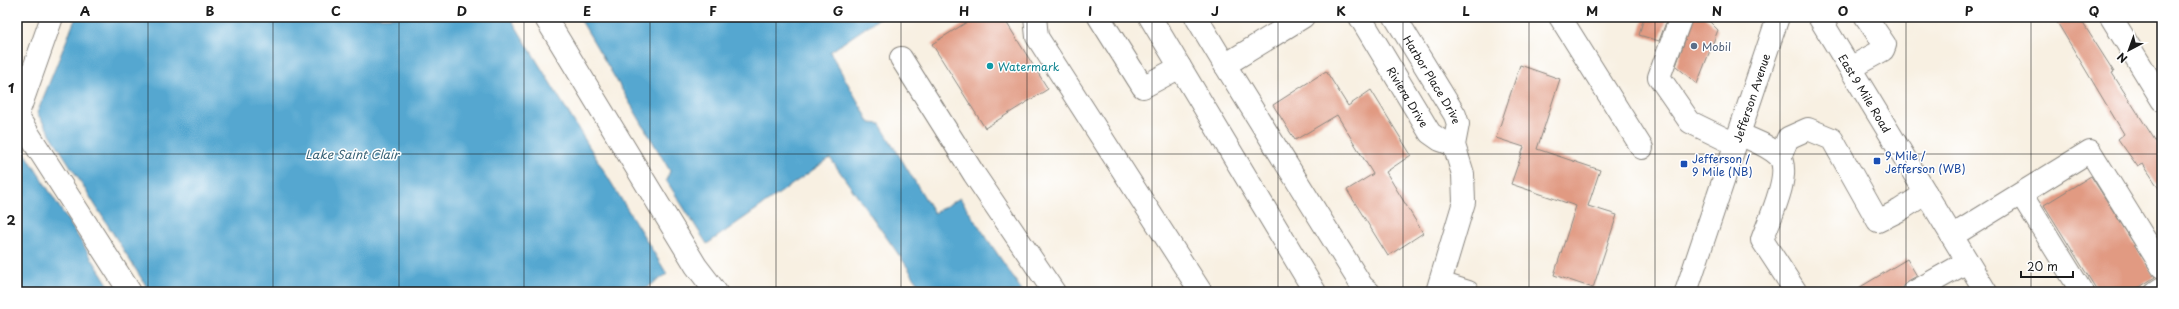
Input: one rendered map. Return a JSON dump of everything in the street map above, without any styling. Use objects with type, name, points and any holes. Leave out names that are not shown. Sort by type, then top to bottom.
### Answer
[{"type":"street","points":[[52,17],[17,116],[130,292]]},
{"type":"street","points":[[545,17],[696,266],[716,292]]},
{"type":"street","points":[[1035,17],[1037,37],[1201,292]]},
{"type":"street","points":[[1099,17],[1143,87],[1180,67]]},
{"type":"street","points":[[1150,17],[1315,292]]},
{"type":"street","points":[[1196,17],[1362,286],[1369,292]]},
{"type":"street","points":[[1225,65],[1303,17]]},
{"type":"street","name":"Riviera Drive","points":[[1360,17],[1430,133],[1440,140],[1454,145]]},
{"type":"street","name":"Harbor Place Drive","points":[[1395,17],[1455,115],[1458,124],[1454,145]]},
{"type":"street","points":[[1560,17],[1642,148]]},
{"type":"street","points":[[1681,17],[1659,77],[1690,122],[1737,139],[1766,146],[1780,157]]},
{"type":"street","name":"Jefferson Avenue","points":[[1689,290],[1777,17]]},
{"type":"street","points":[[1850,68],[1883,50],[1885,45],[1866,17]]},
{"type":"street","points":[[2111,17],[2162,100]]},
{"type":"street","name":"East 9 Mile Road","points":[[1822,18],[1850,68],[1986,292]]},
{"type":"street","points":[[901,58],[974,174],[1054,292]]},
{"type":"street","points":[[1796,292],[1762,240],[1784,178],[1780,157],[1788,138],[1808,130],[1832,139],[1878,221],[1926,193]]},
{"type":"street","points":[[1454,145],[1463,174],[1464,202],[1439,288],[1468,292]]},
{"type":"street","points":[[1952,236],[2090,151],[2162,267]]},
{"type":"street","points":[[2021,194],[2082,292]]},
{"type":"street","points":[[1914,292],[1967,262]]},
{"type":"street","points":[[2156,292],[2162,288]]},
{"type":"water","name":"Lake Saint Clair","points":[[76,17],[510,17],[667,274],[641,292],[150,292],[37,113]]},
{"type":"water","points":[[579,17],[881,17],[830,52],[870,123],[880,124],[934,213],[960,198],[1023,292],[923,292],[906,265],[830,158],[707,244],[666,180],[670,171]]},
{"type":"water","points":[[17,140],[113,292],[17,292]]},
{"type":"building","name":"Watermark","points":[[975,17],[1003,17],[1048,89],[985,128],[932,44]]},
{"type":"building","points":[[1644,17],[1668,17],[1659,41],[1639,35]]},
{"type":"building","points":[[1693,17],[1705,17],[1718,30],[1697,84],[1676,66]]},
{"type":"building","points":[[2054,17],[2079,17],[2114,72],[2112,73],[2162,151],[2162,193],[2143,164],[2138,167],[2118,139],[2124,134]]},
{"type":"building","points":[[1520,65],[1560,79],[1537,149],[1600,170],[1588,206],[1617,215],[1593,288],[1554,275],[1576,206],[1511,184],[1524,147],[1496,138]]},
{"type":"building","points":[[1326,71],[1348,106],[1371,90],[1411,155],[1386,172],[1423,233],[1388,256],[1347,190],[1373,174],[1337,115],[1295,140],[1273,105]]},
{"type":"building","points":[[2091,176],[2155,277],[2132,292],[2098,292],[2044,205]]},
{"type":"building","points":[[1907,259],[1917,276],[1908,281],[1902,290],[1898,292],[1852,292]]},
{"type":"place","name":"Mobil","points":[[1694,46]]},
{"type":"place","name":"Watermark","points":[[990,66]]},
{"type":"place","name":"9 Mile / Jefferson (WB)","points":[[1877,161]]},
{"type":"place","name":"Jefferson / 9 Mile (NB)","points":[[1684,164]]}]
